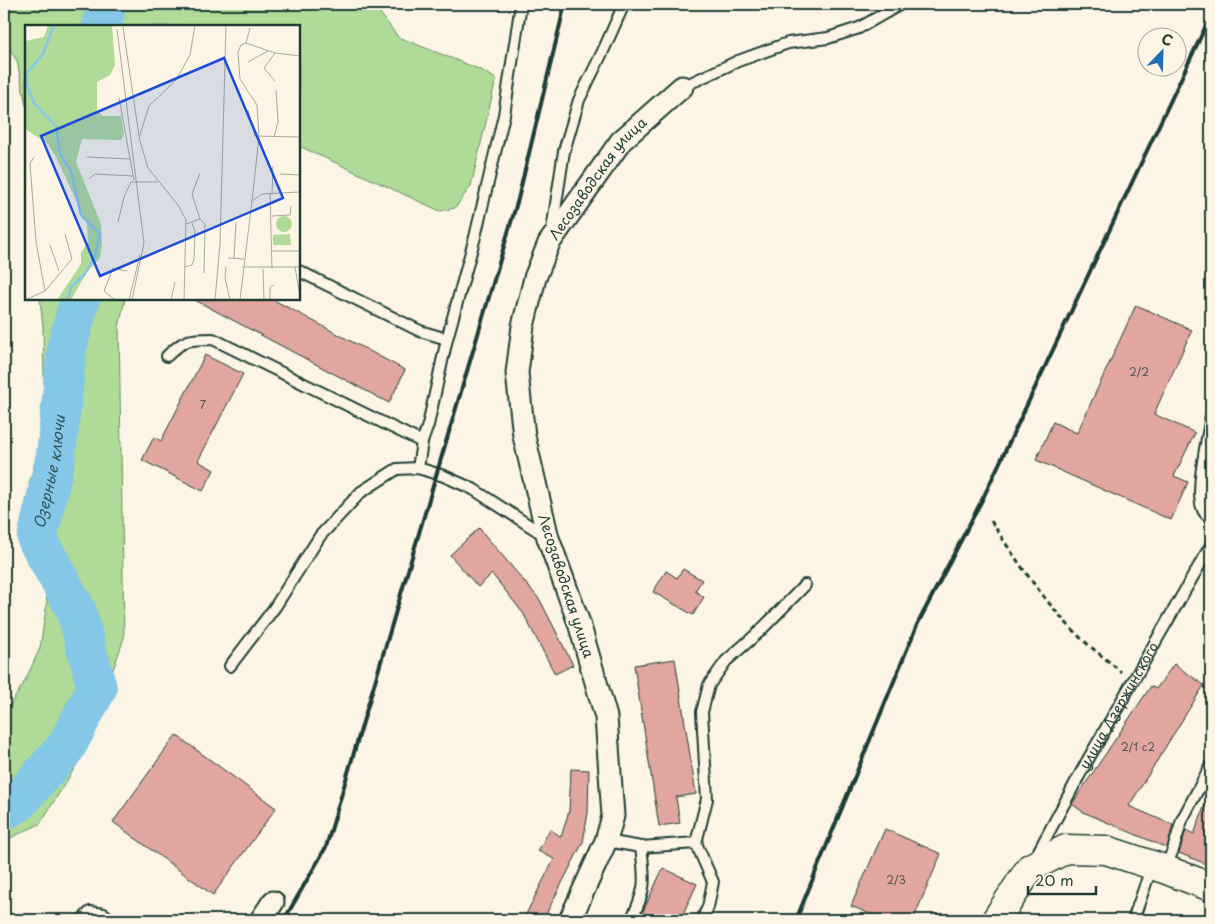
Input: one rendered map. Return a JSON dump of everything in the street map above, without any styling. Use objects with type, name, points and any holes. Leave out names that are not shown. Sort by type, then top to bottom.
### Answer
[{"type":"street","name":"Лесозаводская улица","points":[[570,920],[606,841],[613,816],[606,717],[579,623],[548,538],[524,436],[517,373],[523,326],[535,278],[549,243],[621,141],[682,87]]},
{"type":"street","name":"улица Дзержинского","points":[[996,920],[1030,868],[1066,849],[1106,850],[1159,867],[1211,887]]},
{"type":"street","points":[[261,920],[273,902]]},
{"type":"lane","points":[[418,468],[422,442],[428,425],[446,339],[475,237],[504,114],[521,4]]},
{"type":"lane","points":[[549,243],[564,151],[579,100],[624,4]]},
{"type":"lane","points":[[682,87],[738,61],[788,44],[828,38],[859,28],[901,4]]},
{"type":"lane","points":[[300,271],[420,331],[446,339]]},
{"type":"lane","points":[[166,356],[180,344],[193,339],[213,339],[422,442]]},
{"type":"lane","points":[[1211,416],[1203,460],[1200,496],[1203,510],[1211,518]]},
{"type":"lane","points":[[230,666],[276,607],[320,536],[361,492],[397,469],[418,468],[444,476],[473,489],[548,538]]},
{"type":"lane","name":"улица Дзержинского","points":[[1030,868],[1086,762],[1211,545]]},
{"type":"lane","points":[[702,920],[708,907],[713,882],[696,843],[707,799],[702,712],[709,685],[726,661],[759,632],[805,585]]},
{"type":"lane","points":[[1133,920],[1159,867],[1173,850],[1182,820],[1211,765]]},
{"type":"lane","points":[[606,841],[641,847],[696,843]]},
{"type":"lane","points":[[631,920],[641,900],[645,882],[641,847]]},
{"type":"lane","points":[[82,920],[90,912],[104,914],[112,920]]},
{"type":"path","points":[[991,521],[1015,558],[1070,628],[1133,682]]},
{"type":"green space","points":[[4,4],[378,4],[380,13],[398,37],[481,70],[496,79],[471,186],[455,208],[440,211],[300,146],[300,25],[25,25],[25,101],[17,61],[4,39]]},
{"type":"green space","points":[[40,300],[125,300],[119,327],[124,638],[84,753],[40,824],[4,841],[4,709],[10,705],[25,681],[40,648],[47,602],[29,484],[45,425],[43,327]]},
{"type":"building","points":[[195,300],[274,300],[405,370],[389,403]]},
{"type":"building","points":[[1136,305],[1192,330],[1154,414],[1195,433],[1174,476],[1188,482],[1171,520],[1036,460],[1053,422],[1077,433]]},
{"type":"building","points":[[205,355],[243,374],[198,461],[214,470],[203,491],[142,460],[154,437],[161,441]]},
{"type":"building","points":[[479,528],[540,600],[573,665],[555,674],[523,613],[492,574],[478,587],[450,555]]},
{"type":"building","points":[[683,569],[702,580],[695,591],[704,597],[693,615],[653,592],[666,571],[677,578]]},
{"type":"building","points":[[675,659],[696,794],[676,797],[680,823],[659,826],[634,665]]},
{"type":"building","points":[[1174,664],[1204,685],[1129,806],[1173,825],[1167,848],[1083,812],[1072,804],[1151,686],[1156,689]]},
{"type":"building","points":[[176,735],[276,808],[213,895],[113,822]]},
{"type":"building","points":[[571,769],[589,770],[588,813],[583,842],[543,920],[523,920],[554,859],[538,851],[550,829],[561,837],[569,811]]},
{"type":"building","points":[[1209,794],[1211,794],[1211,866],[1179,853],[1186,830],[1194,834]]},
{"type":"building","points":[[885,829],[941,854],[913,920],[884,920],[851,906]]},
{"type":"building","points":[[663,868],[697,884],[680,920],[639,920]]},
{"type":"waterway","name":"Озерные ключи","points":[[102,25],[106,4]]},
{"type":"waterway","name":"Озерные ключи","points":[[4,810],[17,803],[66,747],[97,688],[76,610],[37,539],[56,456],[67,347],[80,300]]},
{"type":"railway","points":[[284,920],[326,847],[518,199],[565,4]]},
{"type":"railway","points":[[796,920],[917,625],[983,498],[1211,15]]}]
